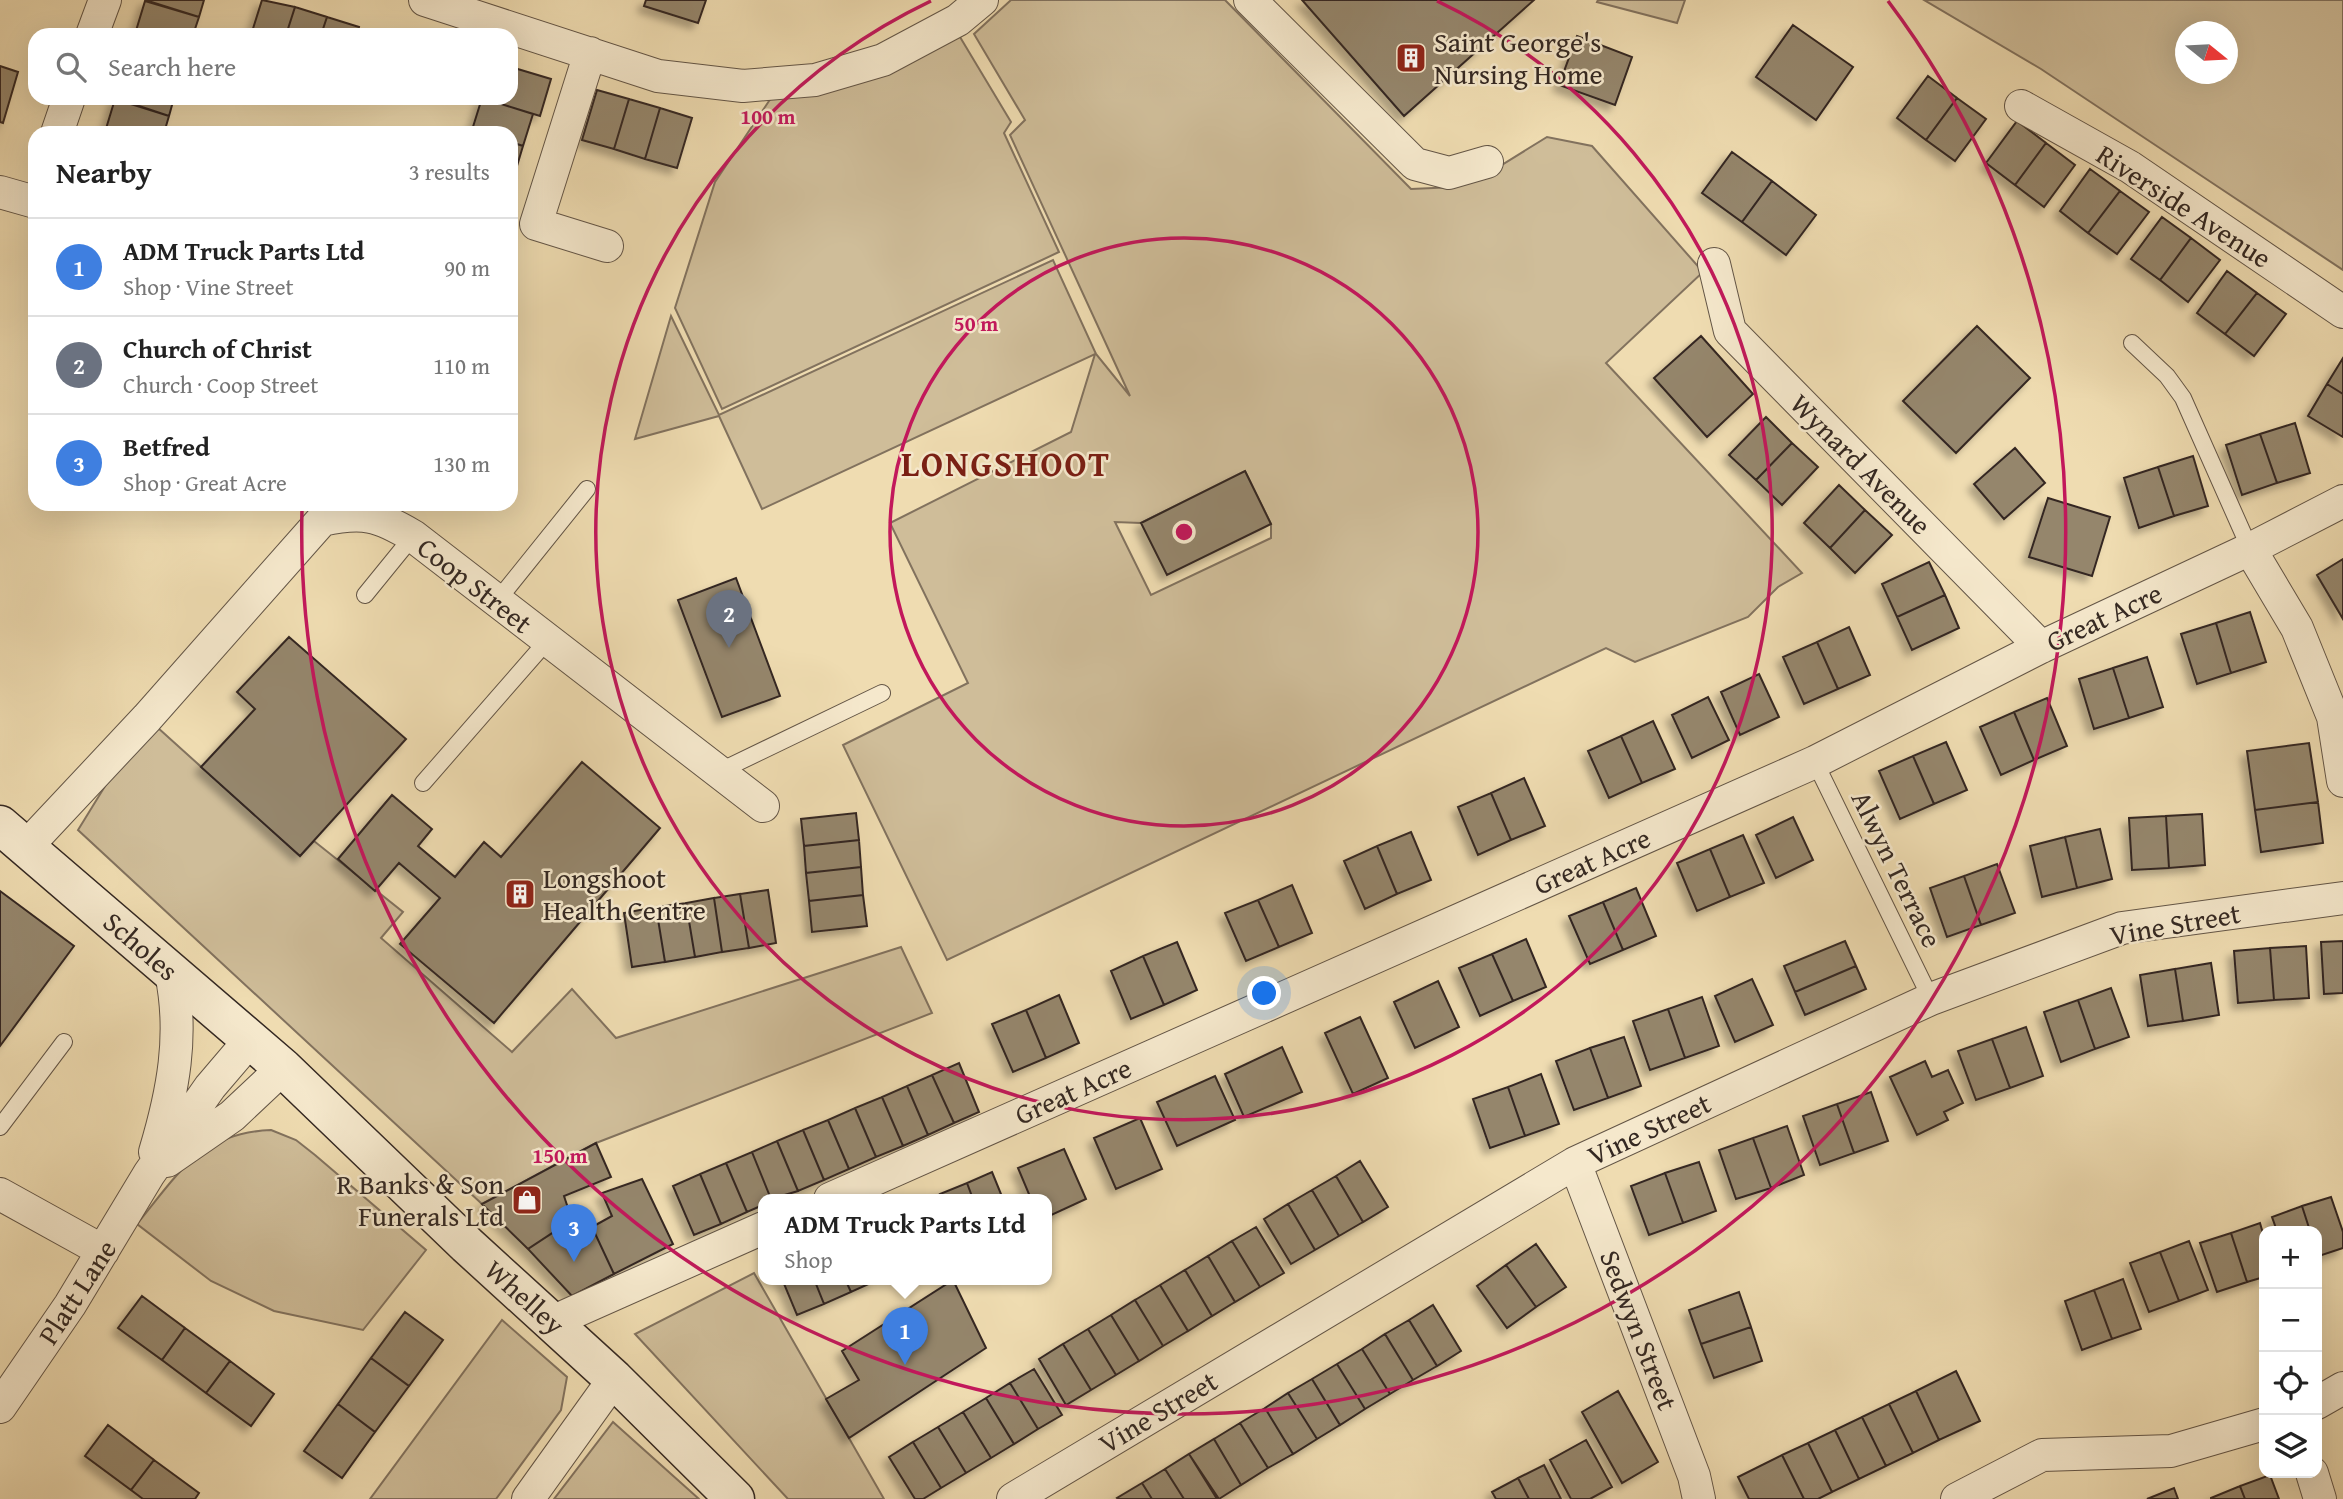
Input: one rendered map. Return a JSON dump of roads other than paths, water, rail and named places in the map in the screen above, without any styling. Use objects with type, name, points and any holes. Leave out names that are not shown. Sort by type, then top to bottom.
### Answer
[{"type":"main road","name":"Scholes","points":[[14,836],[283,1068]]},
{"type":"main road","name":"Whelley","points":[[283,1068],[467,1245],[554,1321],[735,1499]]},
{"type":"street","points":[[95,28],[105,0]]},
{"type":"street","points":[[425,0],[512,28]]},
{"type":"street","points":[[518,30],[658,76],[743,86],[796,82],[842,73],[883,60],[958,20],[982,0]]},
{"type":"street","points":[[1250,0],[1415,164],[1449,173],[1487,162]]},
{"type":"street","points":[[590,53],[536,224],[607,246]]},
{"type":"street","points":[[59,126],[67,105]]},
{"type":"street","name":"Riverside Avenue","points":[[2021,106],[2130,167],[2343,312]]},
{"type":"street","points":[[0,192],[28,198]]},
{"type":"street","name":"Wynard Avenue","points":[[1714,264],[1730,331],[2040,647]]},
{"type":"street","name":"Great Acre","points":[[841,1194],[1815,762],[2040,647],[2250,549],[2343,501]]},
{"type":"street","name":"Coop Street","points":[[14,836],[147,718],[322,520],[353,513],[383,519],[413,537],[763,806]]},
{"type":"street","points":[[2250,549],[2297,628],[2333,717],[2343,781]]},
{"type":"street","name":"Vine Street","points":[[1013,1499],[1575,1163],[1931,999],[2122,928],[2343,898]]},
{"type":"street","name":"Platt Lane","points":[[149,1174],[175,1073],[177,1023],[171,973]]},
{"type":"street","name":"Platt Lane","points":[[0,1406],[71,1306],[149,1174],[210,1087],[250,1040]]},
{"type":"street","name":"Platt Lane","points":[[149,1174],[232,1116],[283,1068]]},
{"type":"street","name":"Sedwyn Street","points":[[1575,1163],[1694,1476],[1699,1499]]},
{"type":"street","points":[[0,1194],[103,1251]]},
{"type":"street","points":[[554,1321],[758,1230]]},
{"type":"street","points":[[528,1499],[614,1379]]},
{"type":"street","points":[[2322,1400],[2343,1388]]},
{"type":"street","points":[[1956,1499],[2042,1455],[2171,1451],[2259,1425]]},
{"type":"street","points":[[2314,1478],[2320,1499]]},
{"type":"lane","points":[[2132,343],[2167,376],[2183,398],[2250,549]]},
{"type":"lane","points":[[497,601],[587,489]]},
{"type":"lane","points":[[365,595],[413,537]]},
{"type":"lane","points":[[423,783],[547,641]]},
{"type":"lane","points":[[718,772],[882,693]]},
{"type":"lane","name":"Alwyn Terrace","points":[[1815,762],[1931,999]]},
{"type":"lane","points":[[0,1127],[64,1042]]},
{"type":"place","name":"Saint George's Nursing Home","points":[[1411,58]]},
{"type":"place","name":"Church of Christ","points":[[729,648]]},
{"type":"place","name":"Longshoot Health Centre","points":[[520,894]]},
{"type":"place","name":"R Banks & Son Funerals Ltd","points":[[527,1200]]},
{"type":"place","name":"Betfred","points":[[574,1262]]},
{"type":"place","name":"ADM Truck Parts Ltd","points":[[905,1365]]},
{"type":"district","name":"LONGSHOOT","points":[[1006,464]]}]
